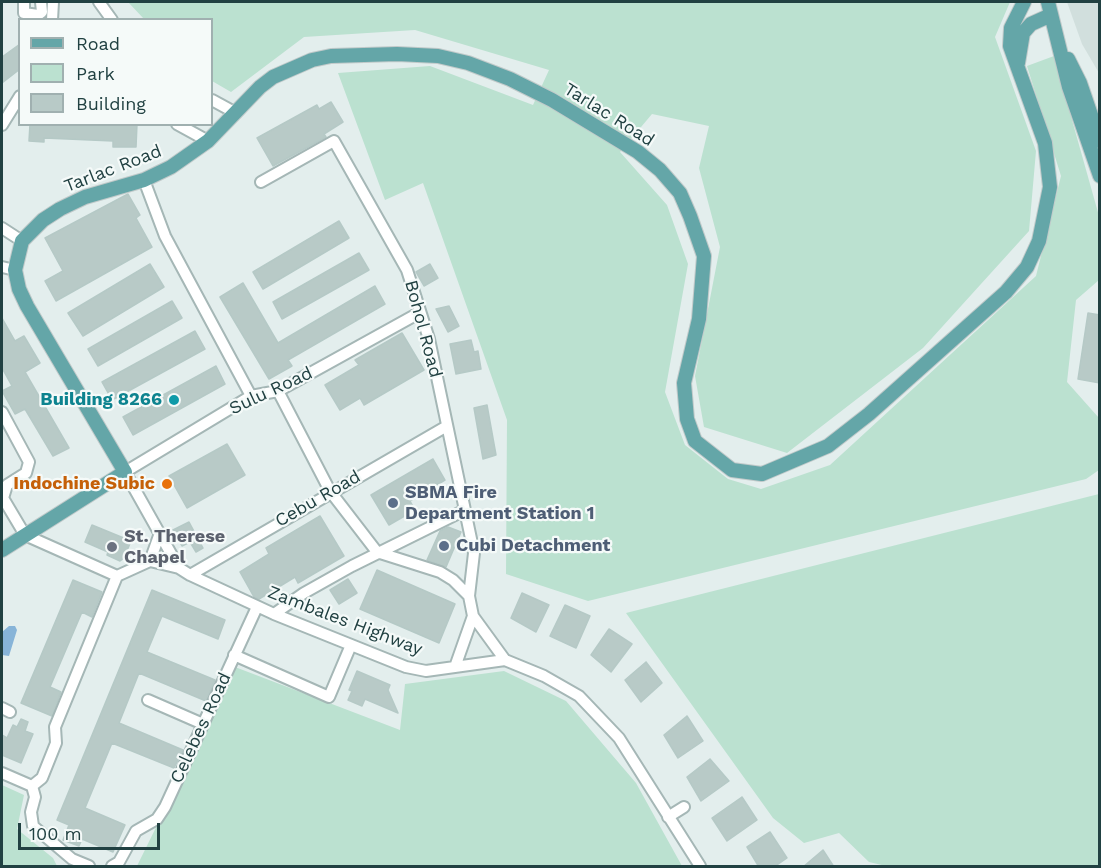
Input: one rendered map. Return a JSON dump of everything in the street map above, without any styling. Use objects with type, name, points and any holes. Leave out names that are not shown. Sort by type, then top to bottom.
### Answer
[{"type":"main road","name":"Tarlac Road","points":[[22,241],[43,220],[60,209],[85,197],[144,180],[171,167],[208,141],[234,112],[273,77],[312,60],[353,54],[438,56],[468,63],[510,79],[597,125],[638,152],[660,170],[680,193],[704,256],[699,319],[684,383],[687,419],[695,441],[732,470],[762,474],[828,446],[861,420],[1006,292],[1027,267],[1039,241],[1050,187],[1045,143],[1010,46],[1011,28],[1024,2]]},
{"type":"main road","name":"Tarlac Road","points":[[1018,65],[1023,33],[1050,8]]},
{"type":"main road","points":[[1050,8],[1069,87],[1100,176]]},
{"type":"main road","points":[[1057,35],[1080,83],[1100,141]]},
{"type":"main road","points":[[2,550],[125,472],[27,306],[8,268],[22,241]]},
{"type":"street","points":[[24,2],[24,13],[38,15],[42,12],[41,2]]},
{"type":"street","points":[[52,18],[53,2]]},
{"type":"street","points":[[99,2],[111,18]]},
{"type":"street","points":[[2,125],[18,99]]},
{"type":"street","points":[[213,100],[234,112]]},
{"type":"street","points":[[181,126],[208,141]]},
{"type":"street","name":"Bohol Road","points":[[261,182],[334,141],[407,270],[429,339],[474,553],[469,596],[473,616],[505,660]]},
{"type":"street","points":[[144,180],[165,236],[251,396]]},
{"type":"street","points":[[2,228],[22,241]]},
{"type":"street","name":"Sulu Road","points":[[125,472],[251,396],[278,392],[419,313]]},
{"type":"street","points":[[278,392],[330,491],[377,552],[440,572],[453,580],[469,596]]},
{"type":"street","points":[[2,412],[29,462],[26,473],[7,485],[2,498],[25,535],[117,576]]},
{"type":"street","name":"Cebu Road","points":[[190,575],[330,491],[447,426]]},
{"type":"street","name":"Zambales Highway","points":[[125,472],[180,568],[190,575],[257,607],[406,667],[426,671],[505,660]]},
{"type":"street","points":[[274,614],[304,593],[377,552],[465,510]]},
{"type":"street","points":[[150,561],[160,533]]},
{"type":"street","points":[[33,786],[42,778],[56,743],[56,727],[117,576],[150,561],[180,568]]},
{"type":"street","name":"Celebes Road","points":[[112,867],[119,862],[136,831],[158,819],[257,607]]},
{"type":"street","points":[[455,667],[473,616]]},
{"type":"street","points":[[234,655],[329,697],[351,645]]},
{"type":"street","points":[[505,660],[544,676],[579,696],[601,717],[619,738],[700,867]]},
{"type":"street","points":[[148,700],[203,724]]},
{"type":"street","points":[[2,772],[33,786]]},
{"type":"street","points":[[33,786],[35,797],[31,812],[33,826],[72,859],[89,867]]},
{"type":"street","points":[[668,817],[684,807]]},
{"type":"shaded area","points":[[1067,2],[1099,2],[1099,73],[1082,44]]},
{"type":"green space","points":[[128,2],[1010,2],[995,37],[1036,151],[1029,231],[923,348],[787,453],[704,427],[695,376],[720,247],[699,168],[709,126],[652,114],[620,152],[667,205],[688,264],[665,392],[685,445],[728,479],[761,489],[830,465],[1036,276],[1061,176],[1027,66],[1054,56],[1099,216],[1099,280],[1076,300],[1067,382],[1099,418],[1099,470],[1086,479],[588,601],[506,574],[507,420],[423,183],[385,200],[338,73],[430,66],[533,105],[549,70],[415,30],[304,37],[231,92],[213,82],[213,18],[143,18]]},
{"type":"green space","points":[[1099,494],[1099,866],[886,866],[869,862],[839,833],[804,843],[773,818],[626,613]]},
{"type":"green space","points":[[235,667],[400,730],[405,684],[504,671],[566,701],[636,783],[682,866],[137,866]]},
{"type":"green space","points":[[2,785],[24,795],[17,829],[53,858],[57,866],[2,866]]},
{"type":"water","points":[[9,626],[15,626],[17,630],[9,656],[2,655],[2,632]]},
{"type":"building","points":[[18,45],[18,71],[2,83],[2,57]]},
{"type":"building","points":[[331,102],[343,122],[324,134],[326,137],[273,166],[257,138],[317,105],[319,109]]},
{"type":"building","points":[[30,126],[137,126],[136,147],[113,147],[113,141],[44,138],[44,142],[29,141]]},
{"type":"building","points":[[128,194],[140,215],[136,218],[152,247],[56,301],[45,281],[63,271],[45,238]]},
{"type":"building","points":[[339,221],[349,238],[263,289],[253,272]]},
{"type":"building","points":[[359,253],[369,270],[282,319],[273,302]]},
{"type":"building","points":[[150,264],[164,287],[83,336],[68,313]]},
{"type":"building","points":[[430,264],[438,278],[424,286],[416,272]]},
{"type":"building","points":[[243,283],[278,343],[375,286],[385,304],[288,360],[292,366],[269,379],[220,297]]},
{"type":"building","points":[[172,301],[182,318],[98,366],[88,349]]},
{"type":"building","points":[[449,306],[459,326],[448,332],[436,309]]},
{"type":"building","points":[[1088,313],[1100,315],[1100,383],[1078,379]]},
{"type":"building","points":[[2,318],[15,341],[24,336],[40,363],[25,372],[69,448],[53,456],[25,409],[15,414],[2,391],[12,386],[2,368]]},
{"type":"building","points":[[195,331],[205,349],[112,400],[102,382]]},
{"type":"building","points":[[402,333],[424,370],[364,405],[360,398],[340,410],[325,385],[359,365],[355,360]]},
{"type":"building","points":[[471,340],[474,352],[478,351],[481,369],[456,374],[450,344]]},
{"type":"building","name":"Building 8266","points":[[216,366],[225,384],[133,435],[123,417]]},
{"type":"building","points":[[487,405],[496,455],[483,459],[474,408]]},
{"type":"building","points":[[227,444],[245,475],[187,508],[169,476]]},
{"type":"building","points":[[433,459],[445,480],[410,501],[415,510],[389,525],[371,495]]},
{"type":"building","points":[[320,516],[344,556],[298,583],[295,577],[259,599],[254,597],[240,572],[269,554],[266,548]]},
{"type":"building","points":[[189,522],[203,548],[196,552],[190,542],[182,546],[173,530]]},
{"type":"building","name":"St. Therese Chapel","points":[[92,525],[131,541],[124,558],[120,561],[107,555],[108,552],[85,542]]},
{"type":"building","name":"Cubi Detachment","points":[[448,527],[461,532],[446,567],[427,560],[440,531]]},
{"type":"building","points":[[377,570],[455,604],[439,643],[360,609]]},
{"type":"building","points":[[348,579],[357,593],[339,604],[330,590]]},
{"type":"building","points":[[73,580],[102,592],[92,617],[82,612],[50,687],[61,692],[52,716],[21,703]]},
{"type":"building","points":[[152,590],[225,620],[218,639],[162,616],[147,652],[215,680],[206,701],[139,673],[119,723],[183,750],[174,768],[112,743],[85,808],[125,825],[113,852],[82,839],[79,846],[63,840],[69,825],[57,820]]},
{"type":"building","points":[[522,593],[549,605],[536,632],[511,618]]},
{"type":"building","points":[[565,605],[590,616],[576,648],[550,636]]},
{"type":"building","points":[[609,629],[632,644],[611,672],[591,655]]},
{"type":"building","points":[[646,662],[662,683],[641,702],[625,680]]},
{"type":"building","points":[[357,671],[390,685],[388,690],[398,713],[365,699],[362,706],[348,700],[352,691],[349,690]]},
{"type":"building","points":[[687,716],[703,741],[678,758],[664,735]]},
{"type":"building","points":[[21,719],[28,722],[25,731],[33,734],[21,763],[2,755],[2,735],[7,738],[13,725],[17,727]]},
{"type":"building","points":[[710,759],[729,781],[701,801],[687,777]]},
{"type":"building","points":[[742,797],[757,820],[727,841],[712,818]]},
{"type":"building","points":[[770,832],[787,858],[774,867],[759,867],[747,847]]},
{"type":"building","points":[[823,850],[834,867],[803,867]]},
{"type":"place","name":"Building 8266","points":[[174,400]]},
{"type":"place","name":"Indochine Subic","points":[[167,484]]},
{"type":"place","name":"SBMA Fire Department Station 1","points":[[393,503]]},
{"type":"place","name":"Cubi Detachment","points":[[444,546]]},
{"type":"place","name":"St. Therese Chapel","points":[[112,547]]}]
